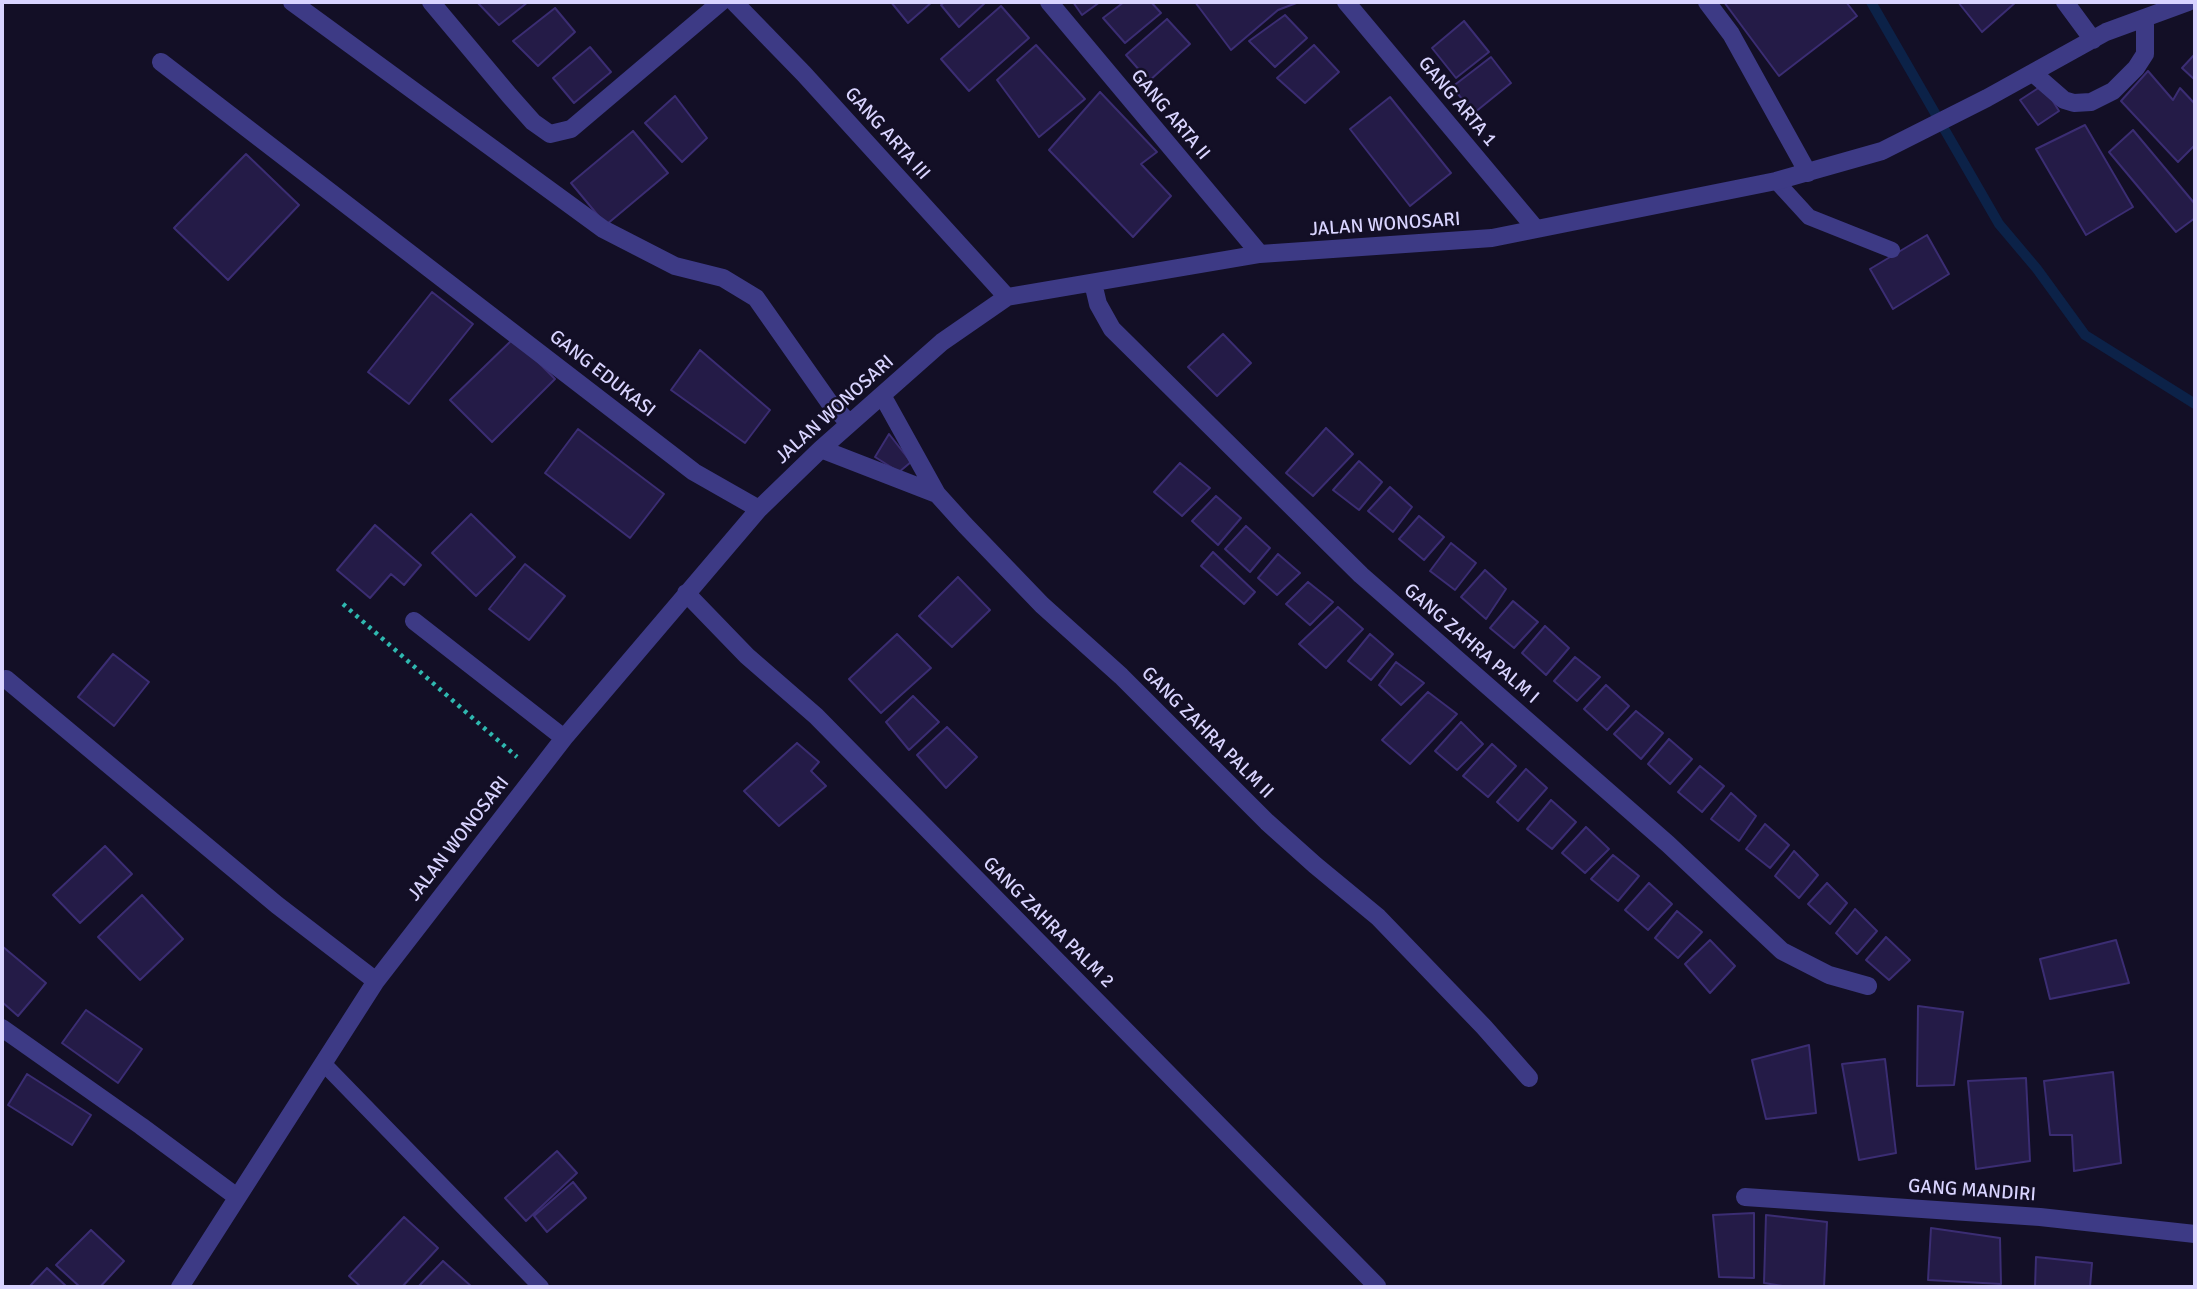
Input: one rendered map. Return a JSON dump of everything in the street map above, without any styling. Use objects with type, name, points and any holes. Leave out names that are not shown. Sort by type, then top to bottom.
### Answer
[{"type":"street","points":[[292,2],[603,229],[675,266],[723,278],[756,298],[829,402],[849,423]]},
{"type":"street","points":[[431,2],[533,122],[550,134],[571,129],[721,2]]},
{"type":"street","name":"GANG ARTA III","points":[[734,2],[804,74],[1007,297]]},
{"type":"street","name":"GANG ARTA II","points":[[1049,2],[1260,254]]},
{"type":"street","name":"GANG ARTA 1","points":[[1346,2],[1536,229]]},
{"type":"street","points":[[1707,2],[1731,34],[1808,173]]},
{"type":"street","points":[[2065,2],[2093,40]]},
{"type":"street","name":"JALAN WONOSARI","points":[[180,1287],[376,981],[564,738],[759,509],[849,423],[942,342],[1007,297],[1260,254],[1492,238],[1776,181],[1882,151],[2093,40],[2188,2]]},
{"type":"street","points":[[2033,73],[2064,100],[2091,103],[2113,91],[2136,68],[2145,54],[2145,18]]},
{"type":"street","name":"GANG EDUKASI","points":[[161,62],[694,472],[759,509]]},
{"type":"street","name":"GANG ZAHRA PALM I","points":[[1093,283],[1098,304],[1112,329],[1361,575],[1668,844],[1782,951],[1829,975],[1868,986]]},
{"type":"street","name":"GANG ZAHRA PALM II","points":[[882,395],[937,494],[1042,605],[1121,676],[1267,822],[1314,865],[1378,917],[1530,1078]]},
{"type":"street","points":[[821,449],[937,494]]},
{"type":"street","name":"GANG ZAHRA PALM 2","points":[[686,593],[747,656],[816,716],[1377,1286]]},
{"type":"street","points":[[414,621],[564,738]]},
{"type":"street","points":[[6,679],[267,896],[376,981]]},
{"type":"street","points":[[2,1028],[237,1197]]},
{"type":"street","name":"GANG MANDIRI","points":[[1745,1197],[2040,1217],[2195,1234]]},
{"type":"lane","points":[[1776,181],[1809,217],[1892,250]]},
{"type":"lane","points":[[323,1063],[541,1287]]},
{"type":"path","points":[[343,604],[536,774]]},
{"type":"building","points":[[477,2],[528,2],[499,25]]},
{"type":"building","points":[[891,2],[932,2],[908,23]]},
{"type":"building","points":[[945,2],[986,2],[959,27],[941,5]]},
{"type":"building","points":[[1073,2],[1100,2],[1082,15]]},
{"type":"building","points":[[1124,2],[1151,2],[1161,13],[1125,43],[1103,18]]},
{"type":"building","points":[[1195,2],[1299,2],[1278,10],[1231,50]]},
{"type":"building","points":[[1724,2],[1846,2],[1857,16],[1779,76]]},
{"type":"building","points":[[1958,2],[2016,2],[1982,32]]},
{"type":"building","points":[[1001,6],[1029,38],[969,91],[941,59]]},
{"type":"building","points":[[555,8],[575,32],[538,66],[513,41]]},
{"type":"building","points":[[1285,15],[1307,38],[1275,67],[1249,41]]},
{"type":"building","points":[[1167,19],[1190,44],[1149,81],[1126,55]]},
{"type":"building","points":[[1464,21],[1489,52],[1456,78],[1432,48]]},
{"type":"building","points":[[1036,45],[1085,99],[1039,137],[997,80]]},
{"type":"building","points":[[1314,45],[1339,72],[1305,103],[1277,78]]},
{"type":"building","points":[[590,47],[611,72],[574,103],[553,78]]},
{"type":"building","points":[[2195,54],[2195,80],[2182,68]]},
{"type":"building","points":[[1491,57],[1511,83],[1474,113],[1452,87]]},
{"type":"building","points":[[2148,71],[2173,100],[2180,88],[2195,104],[2195,145],[2178,162],[2121,101]]},
{"type":"building","points":[[2043,85],[2059,111],[2038,125],[2020,100]]},
{"type":"building","points":[[1100,92],[1157,152],[1141,164],[1171,196],[1133,237],[1049,150]]},
{"type":"building","points":[[675,96],[707,138],[682,162],[645,123]]},
{"type":"building","points":[[1390,97],[1451,173],[1410,206],[1350,129]]},
{"type":"building","points":[[2085,125],[2133,207],[2086,235],[2036,149]]},
{"type":"building","points":[[2133,130],[2195,204],[2195,218],[2176,232],[2109,152]]},
{"type":"building","points":[[633,131],[668,173],[606,225],[571,183]]},
{"type":"building","points":[[246,154],[299,205],[228,280],[174,228]]},
{"type":"building","points":[[1927,235],[1949,274],[1893,309],[1870,269]]},
{"type":"building","points":[[432,292],[473,324],[409,404],[368,372]]},
{"type":"building","points":[[1223,334],[1251,363],[1217,396],[1188,367]]},
{"type":"building","points":[[514,338],[555,379],[492,442],[450,400]]},
{"type":"building","points":[[700,350],[770,410],[745,443],[671,390]]},
{"type":"building","points":[[1326,428],[1353,454],[1313,496],[1286,473]]},
{"type":"building","points":[[578,429],[664,494],[630,538],[545,473]]},
{"type":"building","points":[[889,434],[911,462],[899,472],[875,457]]},
{"type":"building","points":[[1359,461],[1382,482],[1359,510],[1333,490]]},
{"type":"building","points":[[1180,463],[1210,488],[1182,516],[1154,492]]},
{"type":"building","points":[[1390,487],[1412,507],[1393,532],[1368,511]]},
{"type":"building","points":[[1216,496],[1241,518],[1218,545],[1192,521]]},
{"type":"building","points":[[471,514],[515,557],[476,596],[432,553]]},
{"type":"building","points":[[1419,516],[1444,537],[1424,560],[1399,539]]},
{"type":"building","points":[[375,525],[421,565],[404,585],[391,574],[370,598],[337,570]]},
{"type":"building","points":[[1246,526],[1270,548],[1250,572],[1225,549]]},
{"type":"building","points":[[1451,543],[1476,563],[1455,590],[1430,571]]},
{"type":"building","points":[[1213,552],[1255,592],[1244,604],[1201,566]]},
{"type":"building","points":[[1278,554],[1300,573],[1277,595],[1258,578]]},
{"type":"building","points":[[525,564],[565,596],[529,640],[489,609]]},
{"type":"building","points":[[1485,570],[1506,589],[1486,619],[1461,597]]},
{"type":"building","points":[[958,577],[990,610],[952,647],[919,616]]},
{"type":"building","points":[[1308,582],[1333,602],[1310,625],[1286,604]]},
{"type":"building","points":[[1513,601],[1538,622],[1514,648],[1490,628]]},
{"type":"building","points":[[1338,607],[1363,629],[1326,668],[1299,644]]},
{"type":"building","points":[[1545,626],[1569,648],[1546,675],[1522,653]]},
{"type":"building","points":[[897,634],[931,668],[881,713],[849,679]]},
{"type":"building","points":[[1370,634],[1393,654],[1371,680],[1348,661]]},
{"type":"building","points":[[113,654],[149,682],[114,726],[78,697]]},
{"type":"building","points":[[1575,657],[1600,677],[1577,701],[1554,681]]},
{"type":"building","points":[[1396,662],[1424,683],[1401,705],[1379,685]]},
{"type":"building","points":[[1606,685],[1629,706],[1607,730],[1584,709]]},
{"type":"building","points":[[1428,692],[1457,714],[1410,764],[1382,740]]},
{"type":"building","points":[[913,696],[939,722],[909,750],[886,722]]},
{"type":"building","points":[[1636,711],[1663,733],[1641,759],[1614,734]]},
{"type":"building","points":[[1461,722],[1483,744],[1457,770],[1435,751]]},
{"type":"building","points":[[947,727],[977,757],[946,788],[917,755]]},
{"type":"building","points":[[1669,739],[1692,759],[1670,784],[1648,764]]},
{"type":"building","points":[[797,743],[819,762],[811,771],[826,786],[779,826],[744,791]]},
{"type":"building","points":[[1492,744],[1516,766],[1488,797],[1463,776]]},
{"type":"building","points":[[1700,766],[1724,786],[1702,812],[1678,792]]},
{"type":"building","points":[[1526,769],[1547,788],[1518,821],[1497,802]]},
{"type":"building","points":[[1731,793],[1756,816],[1739,841],[1711,819]]},
{"type":"building","points":[[1551,800],[1576,822],[1552,849],[1527,829]]},
{"type":"building","points":[[1765,824],[1789,845],[1770,868],[1746,849]]},
{"type":"building","points":[[1586,827],[1609,849],[1585,873],[1562,853]]},
{"type":"building","points":[[105,846],[132,874],[80,923],[53,895]]},
{"type":"building","points":[[1794,851],[1818,875],[1799,898],[1775,876]]},
{"type":"building","points":[[1613,855],[1639,876],[1618,901],[1591,879]]},
{"type":"building","points":[[1649,883],[1672,904],[1648,930],[1625,910]]},
{"type":"building","points":[[1827,883],[1847,903],[1830,924],[1808,904]]},
{"type":"building","points":[[142,895],[183,939],[140,980],[98,937]]},
{"type":"building","points":[[1855,909],[1877,931],[1857,954],[1836,933]]},
{"type":"building","points":[[1677,911],[1702,932],[1678,958],[1655,938]]},
{"type":"building","points":[[1886,937],[1910,960],[1889,980],[1866,960]]},
{"type":"building","points":[[1710,940],[1735,966],[1710,993],[1685,964]]},
{"type":"building","points":[[2116,940],[2129,983],[2050,999],[2040,959]]},
{"type":"building","points":[[2,946],[46,983],[18,1016],[2,1002]]},
{"type":"building","points":[[1918,1006],[1963,1012],[1954,1085],[1917,1086]]},
{"type":"building","points":[[86,1010],[142,1049],[118,1083],[62,1043]]},
{"type":"building","points":[[1809,1045],[1816,1113],[1766,1119],[1752,1060]]},
{"type":"building","points":[[1885,1059],[1896,1153],[1859,1160],[1842,1064]]},
{"type":"building","points":[[2113,1072],[2121,1163],[2074,1171],[2072,1135],[2050,1135],[2044,1081]]},
{"type":"building","points":[[27,1074],[91,1115],[72,1145],[8,1105]]},
{"type":"building","points":[[2026,1078],[2030,1161],[1976,1169],[1968,1081]]},
{"type":"building","points":[[557,1151],[577,1173],[526,1221],[505,1198]]},
{"type":"building","points":[[573,1182],[586,1198],[547,1232],[534,1216]]},
{"type":"building","points":[[1754,1213],[1754,1278],[1719,1277],[1713,1215]]},
{"type":"building","points":[[1766,1215],[1827,1222],[1824,1287],[1789,1287],[1764,1283]]},
{"type":"building","points":[[404,1217],[438,1248],[402,1287],[361,1287],[349,1276]]},
{"type":"building","points":[[1931,1228],[2000,1238],[2001,1284],[1928,1280]]},
{"type":"building","points":[[91,1230],[124,1261],[100,1287],[80,1287],[56,1265]]},
{"type":"building","points":[[2036,1257],[2092,1263],[2090,1287],[2035,1287]]},
{"type":"building","points":[[443,1261],[472,1287],[418,1287]]},
{"type":"building","points":[[47,1268],[67,1287],[29,1287]]},
{"type":"waterway","points":[[1871,2],[1999,224],[2037,269],[2085,335],[2195,404]]}]
